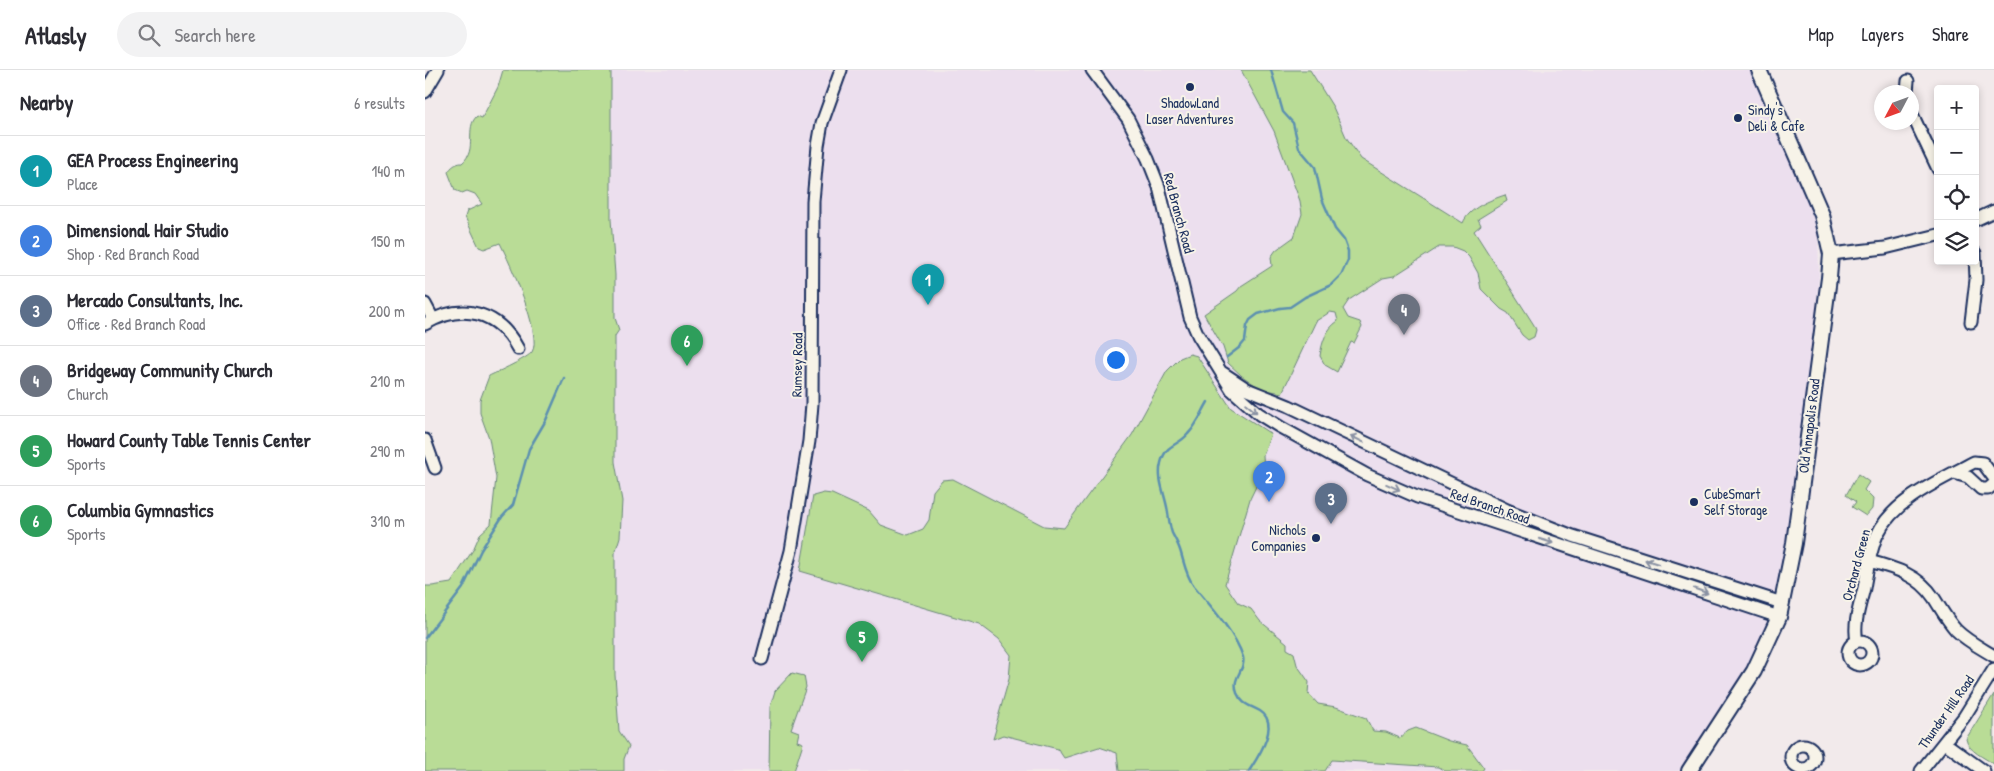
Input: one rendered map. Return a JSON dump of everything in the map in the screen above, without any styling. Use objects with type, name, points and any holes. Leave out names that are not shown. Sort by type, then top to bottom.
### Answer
[{"type":"main road","name":"Old Annapolis Road","points":[[1689,771],[1753,671],[1779,618],[1794,543],[1824,321],[1831,254],[1828,235],[1812,190],[1759,70]]},
{"type":"street","points":[[425,92],[438,70]]},
{"type":"street","name":"Rumsey Road","points":[[762,659],[791,551],[809,441],[812,404],[813,202],[815,176],[822,123],[841,70]]},
{"type":"street","name":"Red Branch Road","points":[[1092,70],[1128,119],[1149,159],[1159,186],[1191,317],[1198,335],[1232,390],[1259,414],[1367,475],[1454,511],[1779,618]]},
{"type":"street","points":[[1908,80],[1908,85]]},
{"type":"street","points":[[1919,129],[1934,161]]},
{"type":"street","points":[[1979,218],[1994,211]]},
{"type":"street","points":[[1831,254],[1909,244],[1934,236]]},
{"type":"street","points":[[1971,322],[1976,280],[1975,265]]},
{"type":"street","points":[[425,304],[429,321],[439,316],[459,312],[482,314],[502,326],[511,335],[518,349]]},
{"type":"street","name":"Red Branch Road","points":[[1220,371],[1247,389],[1289,406],[1507,510],[1573,536],[1782,603]]},
{"type":"street","points":[[425,440],[435,468]]},
{"type":"street","name":"Orchard Green","points":[[1857,641],[1856,626],[1869,561],[1876,537],[1890,517],[1920,492],[1974,462],[1987,466],[1994,478]]},
{"type":"street","points":[[1954,473],[1968,477],[1984,490],[1994,484]]},
{"type":"street","points":[[1869,561],[1895,568],[1917,579],[1926,586],[1956,630],[1966,639],[1994,656]]},
{"type":"street","name":"Thunder Hill Road","points":[[1921,771],[1964,717],[1994,669]]},
{"type":"street","points":[[1945,743],[1984,771]]},
{"type":"shaded area","points":[[611,70],[1752,70],[1805,190],[1818,233],[1819,275],[1788,541],[1774,608],[1747,670],[1681,771],[615,771],[615,275],[611,213]]},
{"type":"green space","points":[[503,70],[611,70],[611,219],[615,275],[615,318],[619,330],[615,336],[615,462],[622,501],[620,537],[615,553],[615,675],[619,731],[629,746],[624,759],[624,771],[425,771],[425,586],[451,583],[473,550],[480,534],[491,524],[496,478],[489,438],[480,413],[480,400],[489,376],[529,355],[532,352],[534,343],[533,330],[524,298],[500,243],[484,249],[479,247],[465,217],[467,211],[482,204],[475,194],[467,191],[462,193],[455,190],[448,172],[467,158],[473,121],[477,116],[482,118],[498,87]]},
{"type":"green space","points":[[1241,70],[1310,70],[1333,107],[1346,137],[1361,159],[1463,223],[1475,209],[1505,195],[1507,201],[1478,219],[1481,225],[1474,231],[1534,325],[1536,330],[1534,337],[1528,340],[1522,335],[1508,313],[1501,309],[1481,289],[1478,273],[1469,257],[1463,251],[1453,247],[1439,247],[1394,276],[1383,278],[1349,300],[1343,309],[1348,318],[1360,322],[1362,327],[1354,343],[1351,342],[1337,372],[1325,365],[1320,356],[1325,336],[1338,321],[1336,313],[1330,312],[1316,321],[1282,393],[1261,389],[1242,376],[1228,363],[1223,347],[1204,314],[1237,291],[1241,286],[1272,266],[1271,257],[1276,250],[1294,237],[1302,214],[1300,201],[1274,131]]},
{"type":"green space","points":[[1190,354],[1197,356],[1231,408],[1271,434],[1263,455],[1264,470],[1250,499],[1225,584],[1238,603],[1251,609],[1260,621],[1287,643],[1287,649],[1294,653],[1297,665],[1309,682],[1308,693],[1318,704],[1336,707],[1366,718],[1373,731],[1386,732],[1400,738],[1408,731],[1416,728],[1449,741],[1467,745],[1484,768],[1482,771],[1445,771],[1438,767],[1332,760],[1325,771],[1119,771],[1117,753],[1099,747],[1064,758],[1058,749],[1003,735],[993,739],[1009,679],[1011,655],[999,639],[979,624],[800,571],[813,496],[824,493],[832,494],[869,511],[881,525],[908,535],[923,529],[929,520],[933,491],[942,480],[953,479],[1044,526],[1064,528],[1132,435],[1167,371],[1180,358]]},
{"type":"green space","points":[[1858,474],[1869,482],[1864,490],[1873,499],[1872,509],[1866,516],[1852,507],[1856,502],[1846,495]]},
{"type":"green space","points":[[792,673],[804,676],[806,687],[791,729],[799,732],[797,741],[803,743],[794,771],[769,771],[770,707],[775,691]]},
{"type":"green space","points":[[1994,694],[1994,764],[1973,751],[1966,739]]},
{"type":"waterway","points":[[1227,357],[1245,341],[1247,326],[1250,320],[1258,314],[1290,307],[1305,297],[1331,285],[1341,275],[1348,260],[1348,251],[1344,240],[1335,229],[1322,199],[1315,167],[1299,148],[1293,123],[1283,112],[1271,70]]},
{"type":"waterway","points":[[425,638],[463,588],[481,550],[502,517],[513,505],[529,449],[546,420],[564,378]]},
{"type":"waterway","points":[[1208,402],[1197,423],[1184,438],[1166,452],[1161,463],[1160,480],[1171,530],[1189,578],[1228,629],[1243,657],[1236,682],[1237,693],[1244,702],[1260,711],[1266,717],[1268,724],[1266,741],[1249,771]]},
{"type":"place","name":"ShadowLand Laser Adventures","points":[[1190,87]]},
{"type":"place","name":"Sindy's Deli & Cafe","points":[[1738,118]]},
{"type":"place","name":"GEA Process Engineering","points":[[928,305]]},
{"type":"place","name":"Bridgeway Community Church","points":[[1404,335]]},
{"type":"place","name":"Columbia Gymnastics","points":[[687,366]]},
{"type":"place","name":"Dimensional Hair Studio","points":[[1269,502]]},
{"type":"place","name":"CubeSmart Self Storage","points":[[1694,502]]},
{"type":"place","name":"Mercado Consultants, Inc.","points":[[1331,524]]},
{"type":"place","name":"Nichols Companies","points":[[1316,538]]},
{"type":"place","name":"Howard County Table Tennis Center","points":[[862,662]]}]
